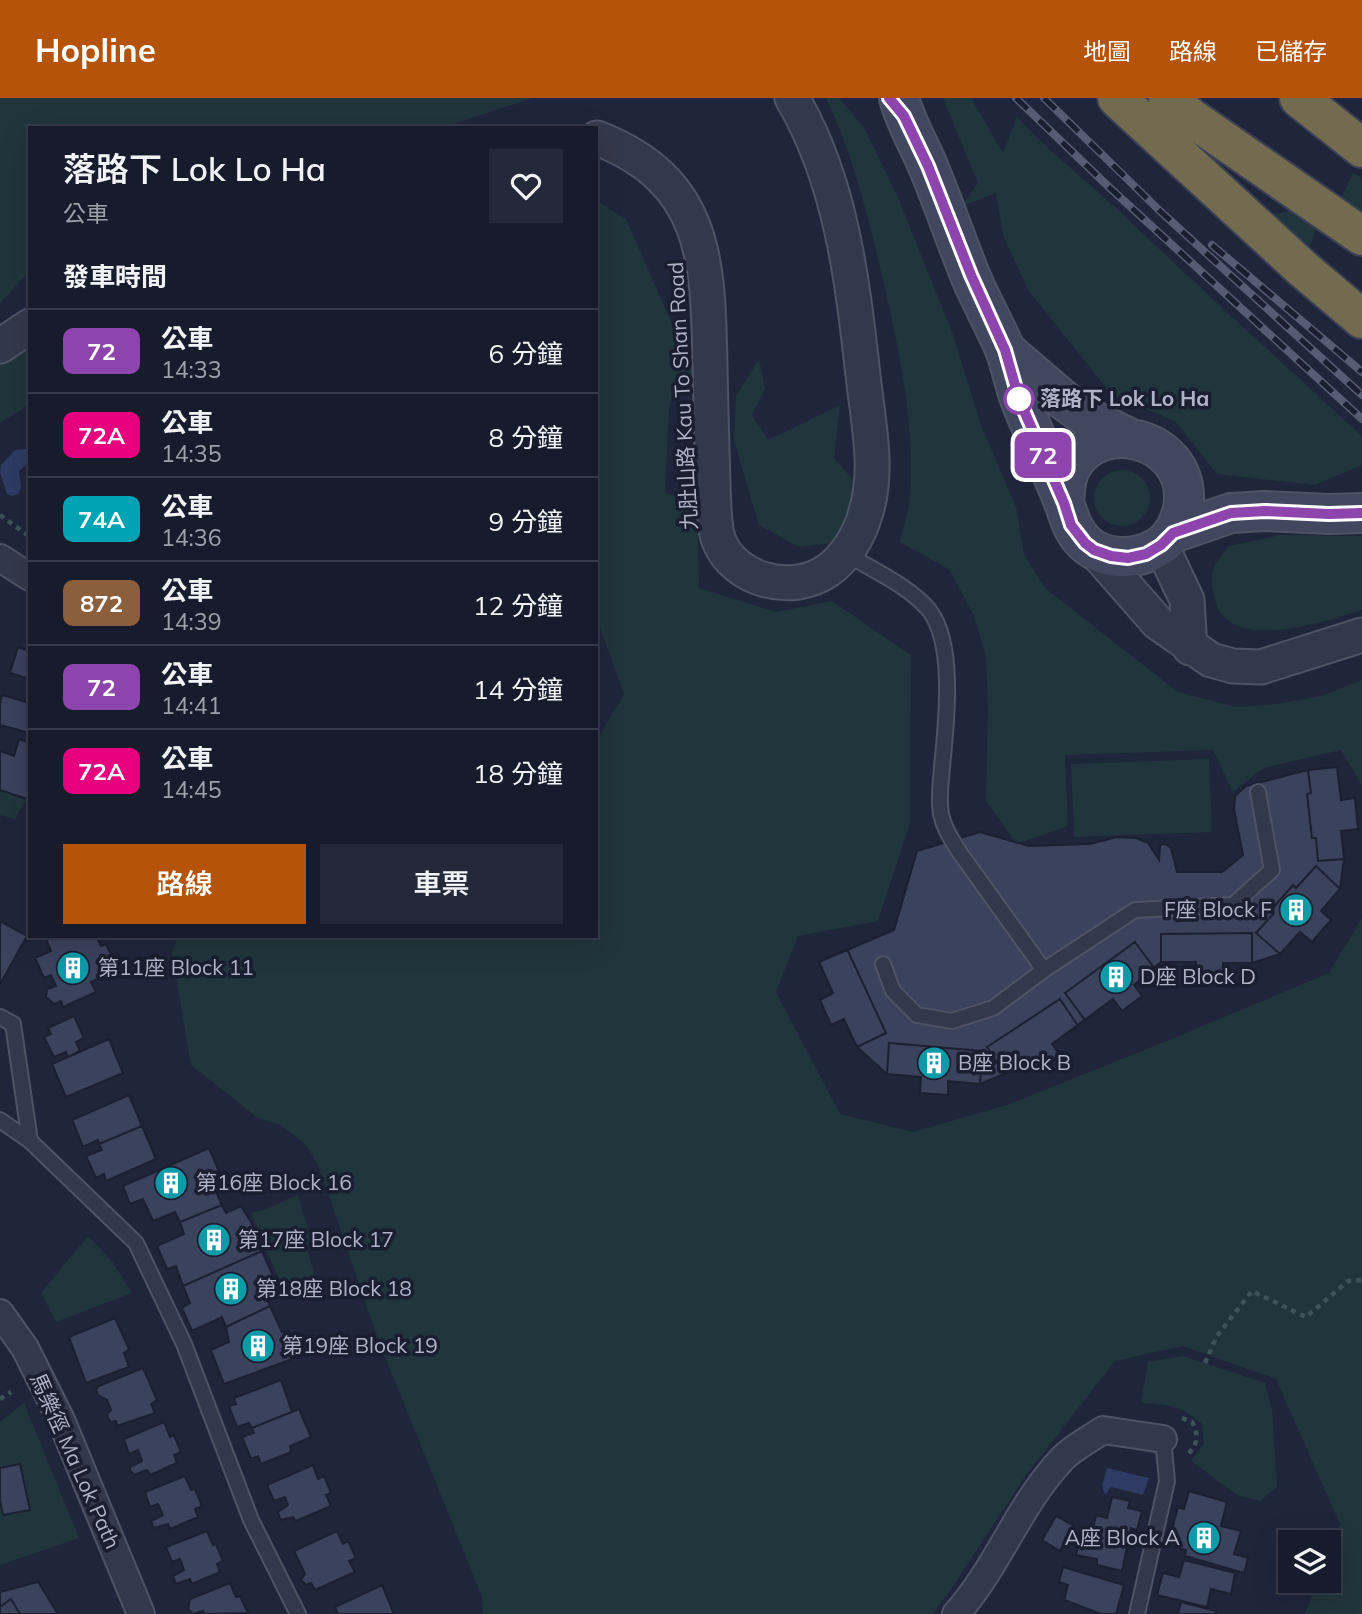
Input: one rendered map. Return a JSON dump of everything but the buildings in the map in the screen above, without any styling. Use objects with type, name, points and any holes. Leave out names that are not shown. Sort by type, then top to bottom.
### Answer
[{"type":"highway","points":[[1117,98],[1303,269],[1362,318]]},
{"type":"highway","points":[[1168,98],[1190,117],[1362,236]]},
{"type":"highway","points":[[1299,98],[1362,148]]},
{"type":"main road","points":[[897,104],[928,166],[971,275],[1005,350],[1019,399],[1071,525],[1085,543],[1094,550],[1111,556],[1128,558],[1146,554],[1167,539],[1231,513],[1345,513]]},
{"type":"main road","points":[[1005,350],[1062,399],[1090,419],[1127,437],[1144,440],[1173,462],[1183,483],[1183,507],[1167,539]]},
{"type":"main road","points":[[1064,503],[1066,480],[1080,456],[1101,443],[1127,437]]},
{"type":"street","name":"九肚山路 Kau To Shan Road","points":[[598,138],[620,147],[640,160],[665,183],[685,210],[702,251],[708,299],[714,509],[718,538],[723,549],[741,568],[766,581],[776,583],[812,579],[825,573],[845,553],[857,534],[871,494],[872,448],[857,319],[839,220],[815,144],[792,98]]},
{"type":"street","points":[[0,346],[28,327]]},
{"type":"street","points":[[1167,539],[1187,600],[1190,648]]},
{"type":"street","points":[[1094,550],[1158,623],[1210,660],[1233,666],[1261,667],[1362,635]]},
{"type":"street","points":[[0,558],[28,575]]},
{"type":"street","name":"馬樂徑 Ma Lok Path","points":[[0,1313],[25,1348],[61,1420],[141,1614]]},
{"type":"street","points":[[956,1614],[971,1597],[1031,1497],[1065,1456],[1103,1430],[1167,1427]]},
{"type":"lane","points":[[845,553],[920,601],[937,621],[943,637],[946,668],[945,732],[939,791],[942,818],[947,833],[960,853],[1044,971]]},
{"type":"lane","points":[[883,964],[893,991],[917,1015],[952,1021],[993,1008],[1135,910],[1233,905],[1272,870],[1258,792]]},
{"type":"lane","points":[[0,1017],[13,1024],[30,1141]]},
{"type":"lane","points":[[0,1120],[30,1141],[136,1243],[184,1345],[251,1520],[298,1614]]},
{"type":"lane","points":[[1137,1614],[1167,1481],[1167,1427]]},
{"type":"path","points":[[0,515],[28,536]]},
{"type":"path","points":[[1205,1363],[1217,1336],[1252,1291],[1306,1317],[1348,1281],[1362,1280]]},
{"type":"path","points":[[0,1399],[11,1392]]},
{"type":"path","points":[[1167,1427],[1182,1418],[1186,1410]]},
{"type":"path","points":[[1165,1466],[1182,1459],[1196,1444],[1197,1430],[1192,1422],[1182,1418]]},
{"type":"shaded area","points":[[0,98],[532,98],[447,126],[28,126],[28,272],[0,304]]},
{"type":"shaded area","points":[[826,98],[839,98],[865,129],[899,200],[952,332],[981,425],[1016,507],[1024,554],[1045,588],[1178,692],[1236,707],[1276,704],[1321,696],[1362,680],[1362,785],[1341,750],[1263,768],[1233,792],[1213,750],[1065,755],[1068,826],[1017,844],[986,801],[986,657],[974,616],[950,570],[900,542],[909,501],[911,468],[908,414],[900,360],[872,233],[845,142]]},
{"type":"shaded area","points":[[943,98],[971,98],[1003,153],[1017,117],[1362,436],[1362,465],[1315,485],[1217,474],[1175,421],[1112,395],[1028,290],[1003,235],[996,193],[962,206],[978,183]]},
{"type":"shaded area","points":[[1353,173],[1362,178],[1362,232],[1333,214]]},
{"type":"shaded area","points":[[598,202],[626,219],[700,388],[675,387],[669,409],[665,493],[697,503],[699,588],[776,612],[832,601],[911,655],[910,823],[878,921],[798,936],[776,992],[840,1114],[913,1132],[1007,1105],[1329,973],[1362,918],[1362,1614],[1305,1614],[1313,1593],[1341,1593],[1341,1530],[1338,1530],[1340,1524],[1276,1379],[1183,1346],[1115,1361],[1026,1475],[933,1614],[483,1614],[482,1597],[378,1339],[319,1167],[307,1146],[281,1125],[258,1118],[191,1065],[172,953],[177,938],[598,938],[598,738],[624,694],[598,623]]},
{"type":"shaded area","points":[[1294,210],[1317,227],[1306,256],[1262,217]]},
{"type":"shaded area","points":[[28,332],[28,405],[0,423],[0,351]]},
{"type":"shaded area","points":[[759,359],[765,389],[752,415],[768,440],[840,405],[834,458],[864,492],[850,541],[799,547],[759,525],[734,441],[736,396]]},
{"type":"shaded area","points":[[1116,470],[1128,470],[1138,474],[1146,482],[1150,498],[1146,514],[1138,522],[1128,526],[1116,526],[1106,522],[1098,514],[1094,504],[1094,492],[1098,482],[1106,474]]},
{"type":"shaded area","points":[[1281,535],[1362,536],[1362,610],[1326,621],[1280,630],[1258,630],[1239,626],[1224,617],[1215,600],[1212,582],[1213,570],[1219,560],[1229,546]]},
{"type":"shaded area","points":[[1209,759],[1212,832],[1074,837],[1071,764]]},
{"type":"shaded area","points":[[0,762],[28,791],[28,796],[15,819],[0,815]]},
{"type":"shaded area","points":[[298,1195],[311,1241],[306,1245],[317,1285],[284,1292],[251,1213]]},
{"type":"shaded area","points":[[88,1236],[112,1261],[132,1293],[56,1322],[41,1293]]},
{"type":"shaded area","points":[[1183,1356],[1265,1383],[1272,1409],[1277,1487],[1260,1501],[1237,1495],[1191,1461],[1204,1444],[1202,1424],[1195,1418],[1174,1407],[1141,1403],[1148,1362]]},
{"type":"shaded area","points":[[24,1403],[79,1538],[0,1565],[0,1422]]},
{"type":"water","points":[[15,450],[28,450],[28,464],[19,471],[19,494],[12,496],[7,494],[0,472],[1,465]]},
{"type":"water","points":[[1107,1468],[1149,1478],[1143,1495],[1111,1487],[1105,1495],[1102,1486]]},
{"type":"railway","points":[[1016,98],[1362,419]]},
{"type":"railway","points":[[1044,98],[1161,212],[1362,395]]},
{"type":"railway","points":[[1212,245],[1362,372]]},
{"type":"bus line","name":"72","points":[[889,98],[904,116],[928,166],[971,275],[1005,350],[1031,429],[1071,525],[1085,543],[1094,550],[1111,556],[1128,558],[1146,554],[1161,545],[1173,533],[1231,513],[1362,513]]},
{"type":"place","name":"落路下 Lok Lo Ha","points":[[1019,399]]},
{"type":"place","name":"F座 Block F","points":[[1296,910]]},
{"type":"place","name":"第11座 Block 11","points":[[73,968]]},
{"type":"place","name":"D座 Block D","points":[[1116,977]]},
{"type":"place","name":"B座 Block B","points":[[934,1063]]},
{"type":"place","name":"第16座 Block 16","points":[[171,1183]]},
{"type":"place","name":"第17座 Block 17","points":[[214,1240]]},
{"type":"place","name":"第18座 Block 18","points":[[231,1289]]},
{"type":"place","name":"第19座 Block 19","points":[[258,1346]]},
{"type":"place","name":"A座 Block A","points":[[1204,1538]]}]
